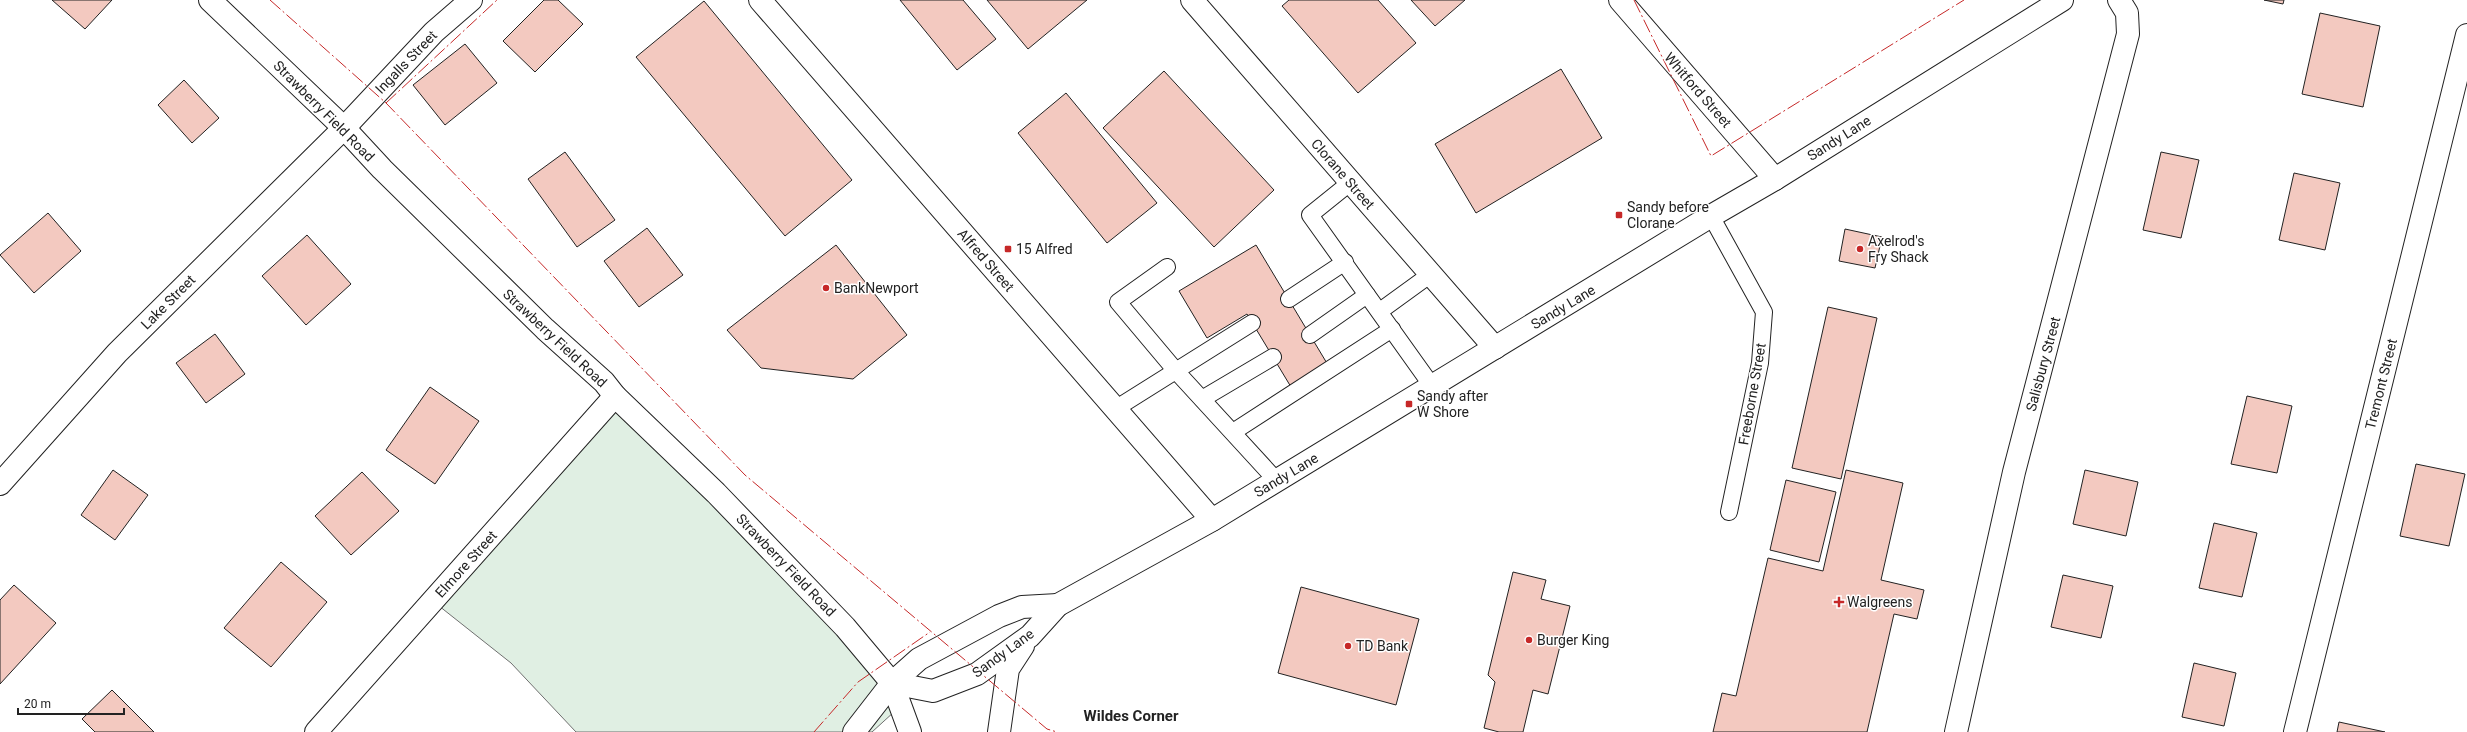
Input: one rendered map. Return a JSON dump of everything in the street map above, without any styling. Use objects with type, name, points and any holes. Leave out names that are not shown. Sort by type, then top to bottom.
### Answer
[{"type":"street","name":"Strawberry Field Road","points":[[210,0],[344,128],[382,169],[545,329],[604,382],[615,396],[716,493],[801,580],[845,627],[892,683],[910,732]]},
{"type":"street","name":"Ingalls Street","points":[[344,128],[434,32],[471,0]]},
{"type":"street","name":"Alfred Street","points":[[760,0],[1212,520]]},
{"type":"street","name":"Clorane Street","points":[[1192,0],[1495,348]]},
{"type":"street","name":"Whitford Street","points":[[1620,0],[1775,179]]},
{"type":"street","name":"Sandy Lane","points":[[892,683],[933,691],[977,674],[1030,636],[1058,605],[1212,520],[1710,216],[1775,179],[2062,0]]},
{"type":"street","name":"Salisbury Street","points":[[1956,732],[2014,472],[2128,34],[2127,12],[2119,0]]},
{"type":"street","name":"Tremont Street","points":[[2295,732],[2467,35]]},
{"type":"street","name":"Lake Street","points":[[0,484],[117,353],[344,128]]},
{"type":"street","name":"Elmore Street","points":[[316,732],[615,396]]},
{"type":"street","name":"Sandy Lane","points":[[854,732],[892,683],[919,659],[999,616],[1022,607],[1058,605]]},
{"type":"street","points":[[1012,732],[1000,722],[1008,669],[1030,636]]},
{"type":"lane","points":[[1350,182],[1310,215],[1346,262],[1367,295],[1380,311],[1432,386]]},
{"type":"lane","name":"Freeborne Street","points":[[1710,216],[1764,312],[1760,363],[1729,512]]},
{"type":"lane","points":[[1289,299],[1346,262]]},
{"type":"lane","points":[[1167,267],[1118,302],[1176,371],[1276,480]]},
{"type":"lane","points":[[1380,311],[1430,274]]},
{"type":"lane","points":[[1310,335],[1367,295]]},
{"type":"lane","points":[[1115,409],[1252,323]]},
{"type":"lane","points":[[1233,432],[1392,329]]},
{"type":"lane","points":[[1202,399],[1272,357]]},
{"type":"green space","points":[[610,399],[906,701],[872,732],[576,732],[511,663],[434,602]]},
{"type":"building","points":[[52,0],[112,0],[85,29]]},
{"type":"building","points":[[544,0],[558,0],[583,24],[535,72],[503,41]]},
{"type":"building","points":[[900,0],[963,0],[996,39],[957,70]]},
{"type":"building","points":[[987,0],[1087,0],[1028,49]]},
{"type":"building","points":[[1289,0],[1378,0],[1416,43],[1358,93],[1282,6]]},
{"type":"building","points":[[1411,0],[1465,0],[1435,26]]},
{"type":"building","points":[[2264,0],[2284,0],[2283,4]]},
{"type":"building","points":[[704,1],[852,180],[785,236],[636,57]]},
{"type":"building","points":[[2320,13],[2380,26],[2363,107],[2302,94]]},
{"type":"building","points":[[465,44],[497,83],[445,125],[413,85]]},
{"type":"building","points":[[1561,69],[1602,138],[1476,213],[1435,144]]},
{"type":"building","points":[[1164,71],[1274,190],[1214,247],[1103,128]]},
{"type":"building","points":[[184,80],[219,118],[192,143],[158,105]]},
{"type":"building","points":[[1066,93],[1157,203],[1107,243],[1018,133]]},
{"type":"building","points":[[565,152],[615,220],[577,247],[528,179]]},
{"type":"building","points":[[2161,152],[2199,160],[2181,238],[2143,230]]},
{"type":"building","points":[[2294,173],[2340,183],[2325,250],[2279,240]]},
{"type":"building","points":[[48,213],[81,251],[34,293],[0,255]]},
{"type":"building","points":[[647,228],[683,275],[639,307],[604,261]]},
{"type":"building","name":"Axelrod's Fry Shack","points":[[1845,229],[1882,237],[1875,268],[1839,261]]},
{"type":"building","points":[[307,235],[351,284],[306,325],[262,276]]},
{"type":"building","name":"BankNewport","points":[[836,245],[907,335],[853,379],[761,368],[727,330]]},
{"type":"building","points":[[1256,245],[1328,365],[1291,387],[1247,314],[1207,338],[1179,291]]},
{"type":"building","points":[[1828,307],[1877,318],[1841,479],[1792,468]]},
{"type":"building","points":[[215,334],[245,374],[206,403],[176,363]]},
{"type":"building","points":[[430,387],[479,421],[435,484],[386,450]]},
{"type":"building","points":[[2247,396],[2292,406],[2277,473],[2231,464]]},
{"type":"building","points":[[2416,464],[2465,474],[2449,546],[2400,536]]},
{"type":"building","points":[[113,470],[148,495],[115,540],[81,515]]},
{"type":"building","name":"Walgreens","points":[[1846,470],[1903,483],[1881,580],[1924,590],[1917,619],[1894,614],[1867,732],[1713,732],[1722,693],[1736,696],[1768,558],[1823,571]]},
{"type":"building","points":[[2085,470],[2138,482],[2126,536],[2073,524]]},
{"type":"building","points":[[362,472],[399,511],[351,555],[315,516]]},
{"type":"building","points":[[1786,480],[1836,492],[1819,562],[1770,550]]},
{"type":"building","points":[[2214,523],[2257,533],[2242,597],[2199,588]]},
{"type":"building","points":[[281,562],[327,602],[271,667],[224,628]]},
{"type":"building","name":"Burger King","points":[[1513,572],[1546,580],[1541,599],[1570,606],[1548,694],[1533,690],[1523,732],[1499,732],[1484,728],[1495,682],[1488,675]]},
{"type":"building","points":[[2063,575],[2113,586],[2101,638],[2051,627]]},
{"type":"building","points":[[14,585],[56,623],[0,684],[0,600]]},
{"type":"building","name":"TD Bank","points":[[1301,587],[1419,619],[1396,705],[1278,673]]},
{"type":"building","points":[[2194,663],[2236,673],[2224,726],[2182,717]]},
{"type":"building","points":[[112,690],[154,732],[95,732],[82,719]]},
{"type":"building","points":[[2339,722],[2385,732],[2337,732]]},
{"type":"power","points":[[270,0],[386,103],[745,475],[1047,729],[1057,732]]},
{"type":"power","points":[[386,103],[497,0]]},
{"type":"power","points":[[1634,0],[1711,156],[1964,0]]},
{"type":"power","points":[[814,732],[858,682],[930,632]]},
{"type":"place","name":"Sandy before Clorane","points":[[1619,215]]},
{"type":"place","name":"15 Alfred","points":[[1008,249]]},
{"type":"place","name":"Axelrod's Fry Shack","points":[[1860,249]]},
{"type":"place","name":"BankNewport","points":[[826,288]]},
{"type":"place","name":"Sandy after W Shore","points":[[1409,404]]},
{"type":"place","name":"Walgreens","points":[[1839,602]]},
{"type":"place","name":"Burger King","points":[[1529,640]]},
{"type":"place","name":"TD Bank","points":[[1348,646]]},
{"type":"district","name":"Wildes Corner","points":[[1131,716]]}]
